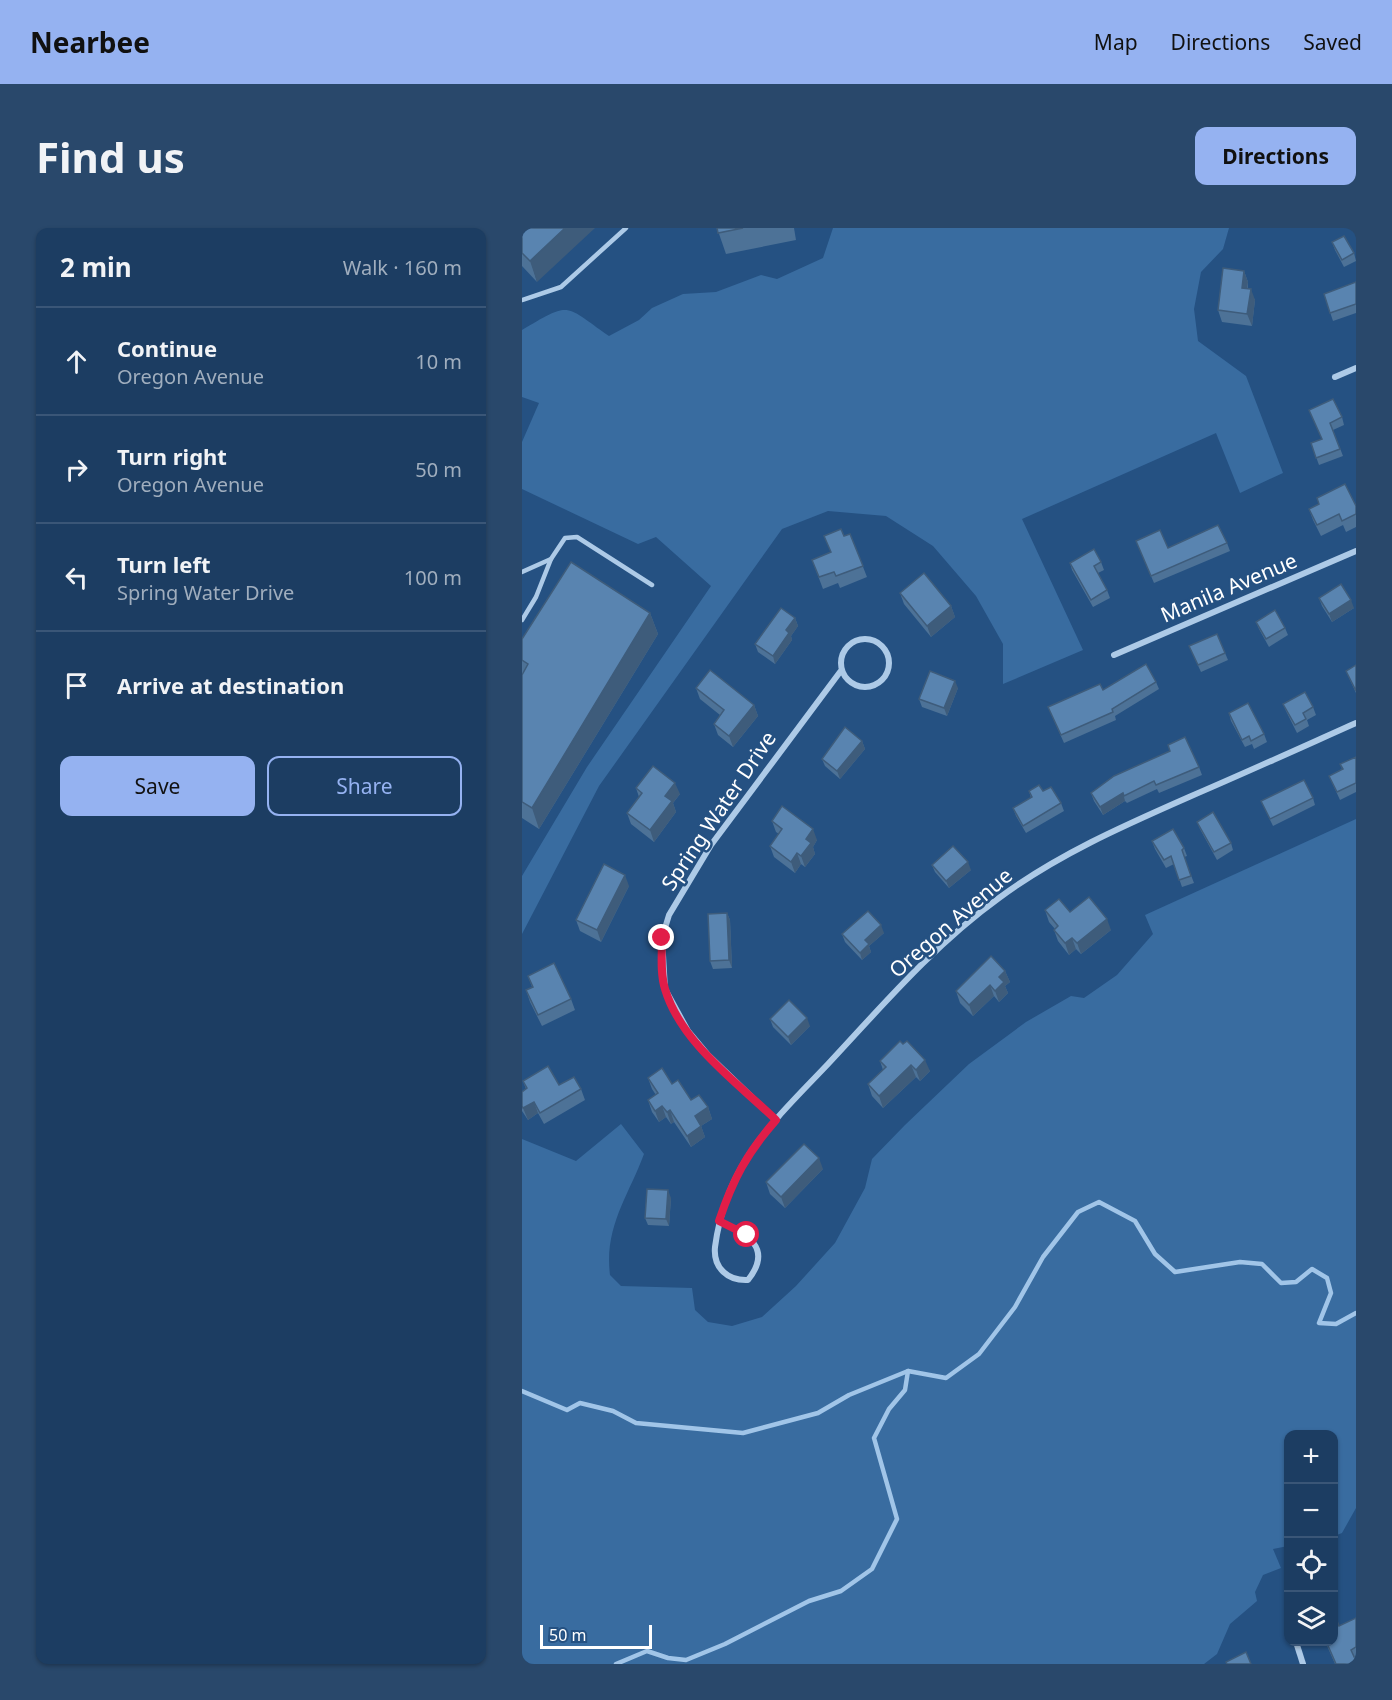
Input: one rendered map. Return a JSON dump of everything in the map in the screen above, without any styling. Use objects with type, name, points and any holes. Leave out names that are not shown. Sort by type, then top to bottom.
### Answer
[{"type":"street","points":[[1335,377],[1356,368]]},
{"type":"street","name":"Manila Avenue","points":[[1114,655],[1356,551]]},
{"type":"street","name":"Spring Water Drive","points":[[776,1120],[708,1055],[678,1015],[665,989],[662,938],[669,915],[711,845],[840,672],[840,660],[845,648],[866,638],[879,643],[891,659],[886,675],[879,683],[867,687],[848,683],[840,672]]},
{"type":"street","name":"Oregon Avenue","points":[[719,1221],[747,1235],[754,1243],[758,1254],[757,1268],[748,1280],[735,1280],[722,1271],[715,1253],[719,1221],[732,1182],[753,1145],[892,995],[998,898],[1097,838],[1356,723]]},
{"type":"street","points":[[1298,1646],[1303,1664]]},
{"type":"lane","points":[[522,300],[561,287],[626,228]]},
{"type":"lane","points":[[522,620],[536,597],[551,559],[565,538],[578,537],[652,585]]},
{"type":"lane","points":[[522,572],[551,559]]},
{"type":"shaded area","points":[[833,228],[1229,228],[1223,249],[1201,272],[1194,309],[1198,341],[1246,376],[1283,473],[1240,493],[1216,433],[1022,519],[1083,650],[1003,684],[1003,644],[976,596],[933,546],[886,516],[828,511],[782,529],[599,786],[522,934],[522,876],[587,767],[711,586],[656,537],[638,544],[522,489],[522,442],[539,403],[522,397],[522,330],[550,314],[567,310],[609,336],[639,320],[652,308],[683,294],[716,292],[761,275],[777,279],[823,258]]},
{"type":"shaded area","points":[[1356,819],[1356,1508],[1342,1533],[1338,1534],[1338,1430],[1284,1430],[1284,1547],[1273,1549],[1281,1568],[1263,1575],[1255,1592],[1257,1601],[1230,1624],[1217,1654],[1204,1664],[522,1664],[522,1139],[576,1161],[621,1124],[644,1154],[614,1227],[609,1258],[610,1275],[621,1286],[692,1288],[695,1310],[708,1322],[732,1326],[762,1317],[796,1286],[835,1243],[865,1188],[872,1159],[969,1064],[1026,1022],[1071,996],[1084,998],[1117,975],[1153,934],[1145,915]]},
{"type":"building","points":[[522,228],[565,228],[530,261],[522,253]]},
{"type":"building","points":[[717,228],[743,228],[718,233]]},
{"type":"building","points":[[1344,236],[1354,253],[1342,260],[1332,242]]},
{"type":"building","points":[[1223,268],[1244,271],[1242,288],[1251,289],[1247,314],[1218,310]]},
{"type":"building","points":[[1356,282],[1356,304],[1330,313],[1324,294]]},
{"type":"building","points":[[1333,399],[1342,417],[1330,423],[1340,449],[1316,458],[1311,443],[1322,439],[1309,410]]},
{"type":"building","points":[[1345,484],[1356,506],[1356,514],[1342,521],[1339,514],[1317,525],[1309,509],[1319,504],[1317,498]]},
{"type":"building","points":[[1218,525],[1227,543],[1151,576],[1136,541],[1160,530],[1168,548]]},
{"type":"building","points":[[841,529],[844,536],[850,534],[863,566],[836,576],[834,572],[819,577],[812,560],[831,552],[824,536]]},
{"type":"building","points":[[1094,549],[1101,562],[1094,566],[1107,590],[1091,600],[1070,563]]},
{"type":"building","points":[[571,562],[650,613],[532,808],[522,802],[522,675],[528,664],[522,660],[522,639]]},
{"type":"building","points":[[924,573],[951,606],[927,626],[900,593]]},
{"type":"building","points":[[1341,584],[1351,600],[1329,614],[1319,598]]},
{"type":"building","points":[[781,608],[795,618],[786,630],[789,633],[773,656],[755,644]]},
{"type":"building","points":[[1275,610],[1285,628],[1266,639],[1256,622]]},
{"type":"building","points":[[1217,634],[1225,653],[1198,665],[1189,646]]},
{"type":"building","points":[[1146,664],[1156,682],[1112,709],[1113,712],[1061,735],[1048,707],[1100,684],[1103,690]]},
{"type":"building","points":[[1356,665],[1356,691],[1346,671]]},
{"type":"building","points":[[710,670],[754,705],[729,736],[714,724],[724,710],[696,688]]},
{"type":"building","points":[[930,671],[955,681],[944,708],[919,699]]},
{"type":"building","points":[[1305,692],[1313,707],[1303,713],[1306,719],[1295,725],[1283,704]]},
{"type":"building","points":[[1248,703],[1264,734],[1251,741],[1249,736],[1242,740],[1229,713]]},
{"type":"building","points":[[845,727],[862,741],[837,771],[822,759]]},
{"type":"building","points":[[1185,737],[1199,767],[1156,785],[1154,781],[1124,796],[1123,793],[1100,807],[1091,793],[1114,776],[1170,751],[1168,745]]},
{"type":"building","points":[[1356,757],[1356,783],[1337,792],[1329,776],[1343,769],[1340,764]]},
{"type":"building","points":[[653,766],[675,783],[665,796],[672,801],[650,830],[627,813],[642,793],[636,788]]},
{"type":"building","points":[[1304,780],[1313,798],[1270,819],[1261,801]]},
{"type":"building","points":[[1039,785],[1043,791],[1051,787],[1061,803],[1023,826],[1013,808],[1032,797],[1029,791]]},
{"type":"building","points":[[782,806],[813,829],[806,839],[811,843],[801,856],[797,853],[791,862],[770,846],[782,829],[772,821]]},
{"type":"building","points":[[1213,812],[1231,843],[1214,852],[1197,822]]},
{"type":"building","points":[[1173,829],[1184,848],[1182,850],[1191,876],[1179,880],[1171,856],[1164,860],[1152,841]]},
{"type":"building","points":[[953,846],[968,862],[946,881],[932,865]]},
{"type":"building","points":[[604,864],[625,875],[597,930],[576,920]]},
{"type":"building","points":[[1089,897],[1107,919],[1077,943],[1072,938],[1065,943],[1054,930],[1058,926],[1045,910],[1059,899],[1070,912]]},
{"type":"building","points":[[868,911],[881,925],[865,940],[869,944],[860,953],[842,934]]},
{"type":"building","points":[[727,913],[729,960],[710,961],[708,914]]},
{"type":"building","points":[[991,956],[1005,971],[999,977],[1004,982],[995,991],[990,985],[969,1005],[956,991]]},
{"type":"building","points":[[554,963],[571,999],[538,1015],[526,990],[533,987],[528,976]]},
{"type":"building","points":[[789,1000],[807,1018],[788,1037],[770,1019]]},
{"type":"building","points":[[900,1041],[903,1044],[907,1041],[925,1060],[916,1070],[911,1065],[879,1096],[868,1084],[886,1067],[880,1061]]},
{"type":"building","points":[[548,1066],[559,1085],[574,1077],[581,1089],[540,1113],[534,1102],[523,1108],[522,1092],[527,1088],[523,1081]]},
{"type":"building","points":[[662,1068],[672,1084],[678,1080],[691,1100],[699,1095],[708,1107],[695,1116],[701,1126],[687,1136],[670,1110],[667,1112],[662,1106],[655,1111],[648,1100],[658,1093],[648,1078]]},
{"type":"building","points":[[804,1144],[819,1158],[781,1197],[766,1182]]},
{"type":"building","points":[[647,1189],[668,1190],[666,1219],[645,1218]]},
{"type":"building","points":[[1356,1618],[1356,1647],[1351,1650],[1356,1664],[1336,1664],[1328,1646],[1338,1646],[1338,1623],[1339,1626]]},
{"type":"building","points":[[1246,1652],[1251,1664],[1227,1664],[1226,1662]]},
{"type":"waterway","points":[[616,1664],[647,1651],[668,1658],[686,1660],[725,1644],[809,1601],[841,1591],[872,1569],[897,1519],[874,1438],[889,1409],[905,1390],[908,1371],[946,1378],[979,1354],[1015,1307],[1043,1257],[1078,1212],[1099,1202],[1135,1221],[1155,1254],[1175,1272],[1240,1262],[1262,1264],[1281,1283],[1296,1282],[1312,1269],[1327,1278],[1331,1293],[1319,1323],[1336,1324],[1356,1313]]},
{"type":"waterway","points":[[522,1391],[567,1410],[580,1403],[613,1411],[636,1423],[743,1433],[818,1413],[849,1395],[908,1371]]},
{"type":"route","points":[[662,938],[665,989],[688,1031],[708,1055],[776,1120],[753,1145],[732,1182],[719,1221],[747,1235]]}]
